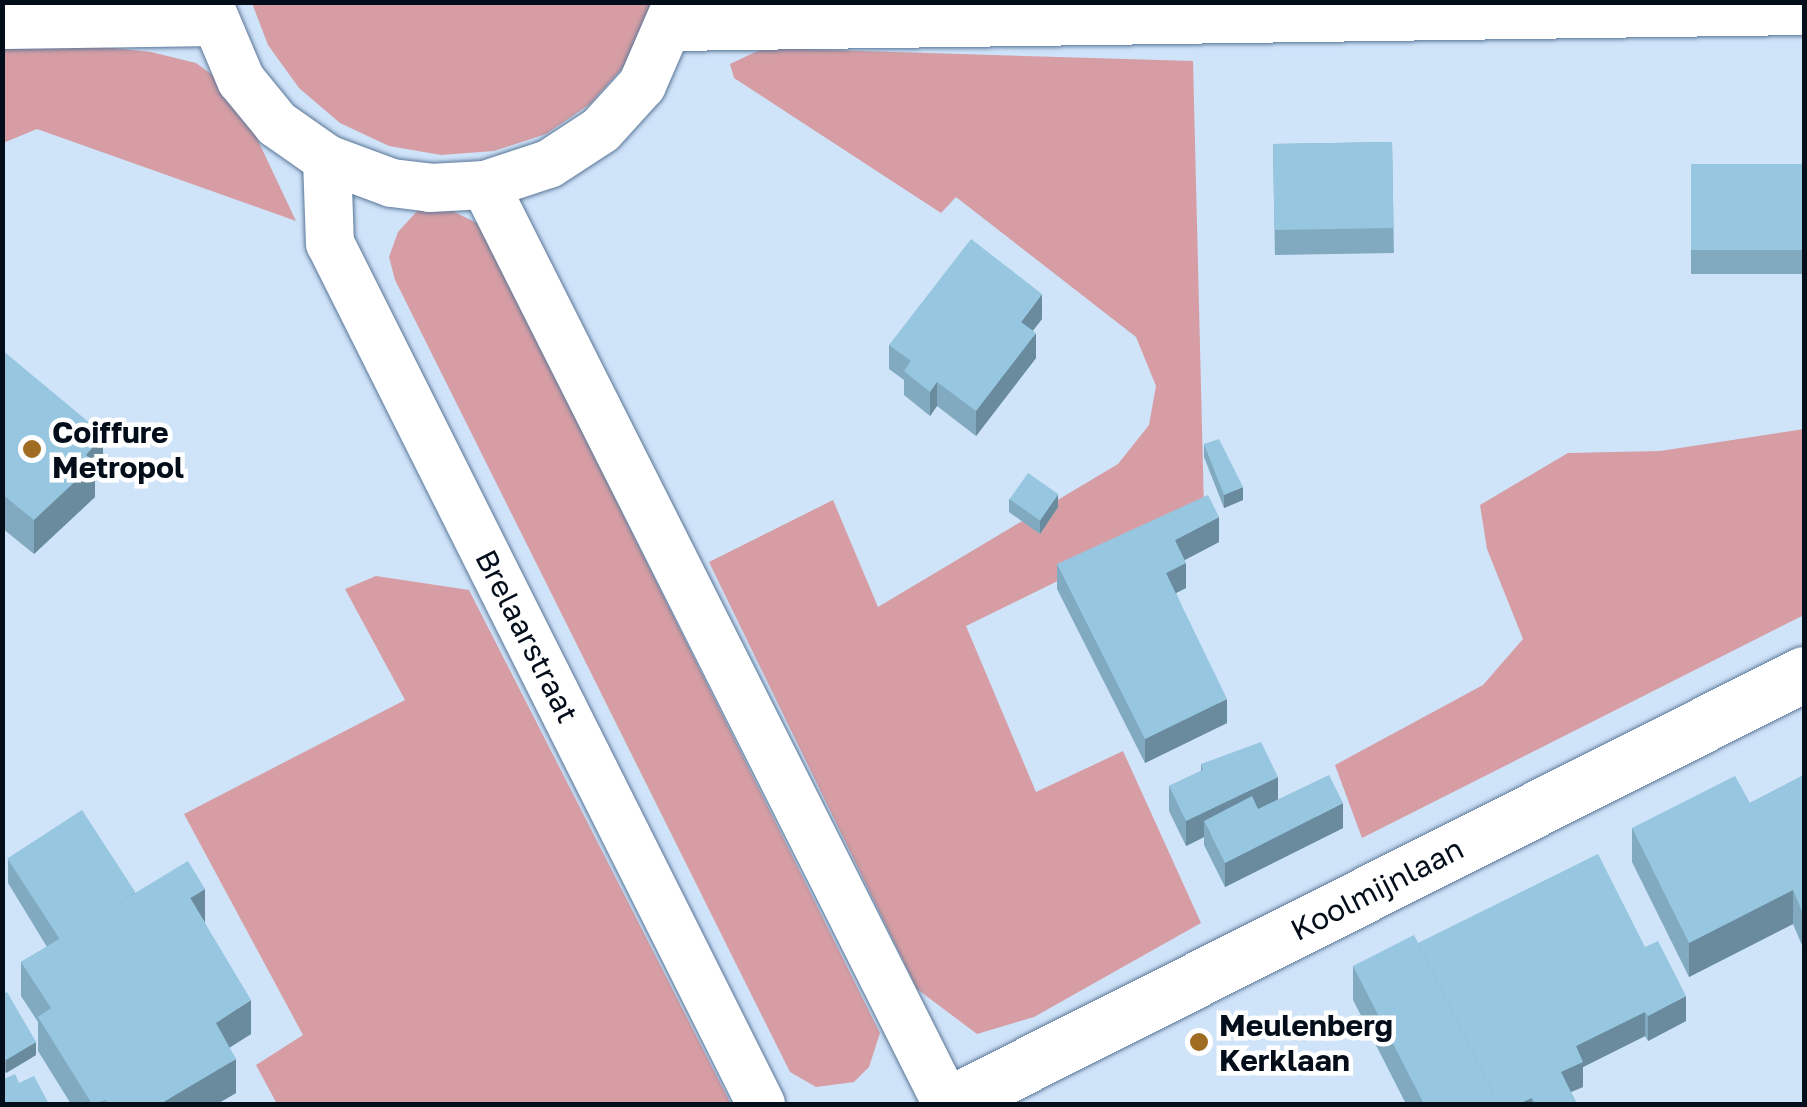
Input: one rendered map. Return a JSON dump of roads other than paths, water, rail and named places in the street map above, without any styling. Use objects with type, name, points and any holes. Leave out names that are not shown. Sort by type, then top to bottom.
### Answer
[{"type":"street","points":[[2,25],[210,12],[253,95],[278,124],[328,159],[392,183],[485,185],[549,164],[602,130],[642,85],[675,15],[1804,11]]},
{"type":"street","name":"Brelaarstraat","points":[[328,159],[330,243],[761,1104]]},
{"type":"street","points":[[485,185],[948,1104]]},
{"type":"street","name":"Koolmijnlaan","points":[[948,1104],[1804,674]]},
{"type":"place","name":"Coiffure Metropol","points":[[32,449]]},
{"type":"place","name":"Meulenberg Kerklaan","points":[[1199,1042]]}]
